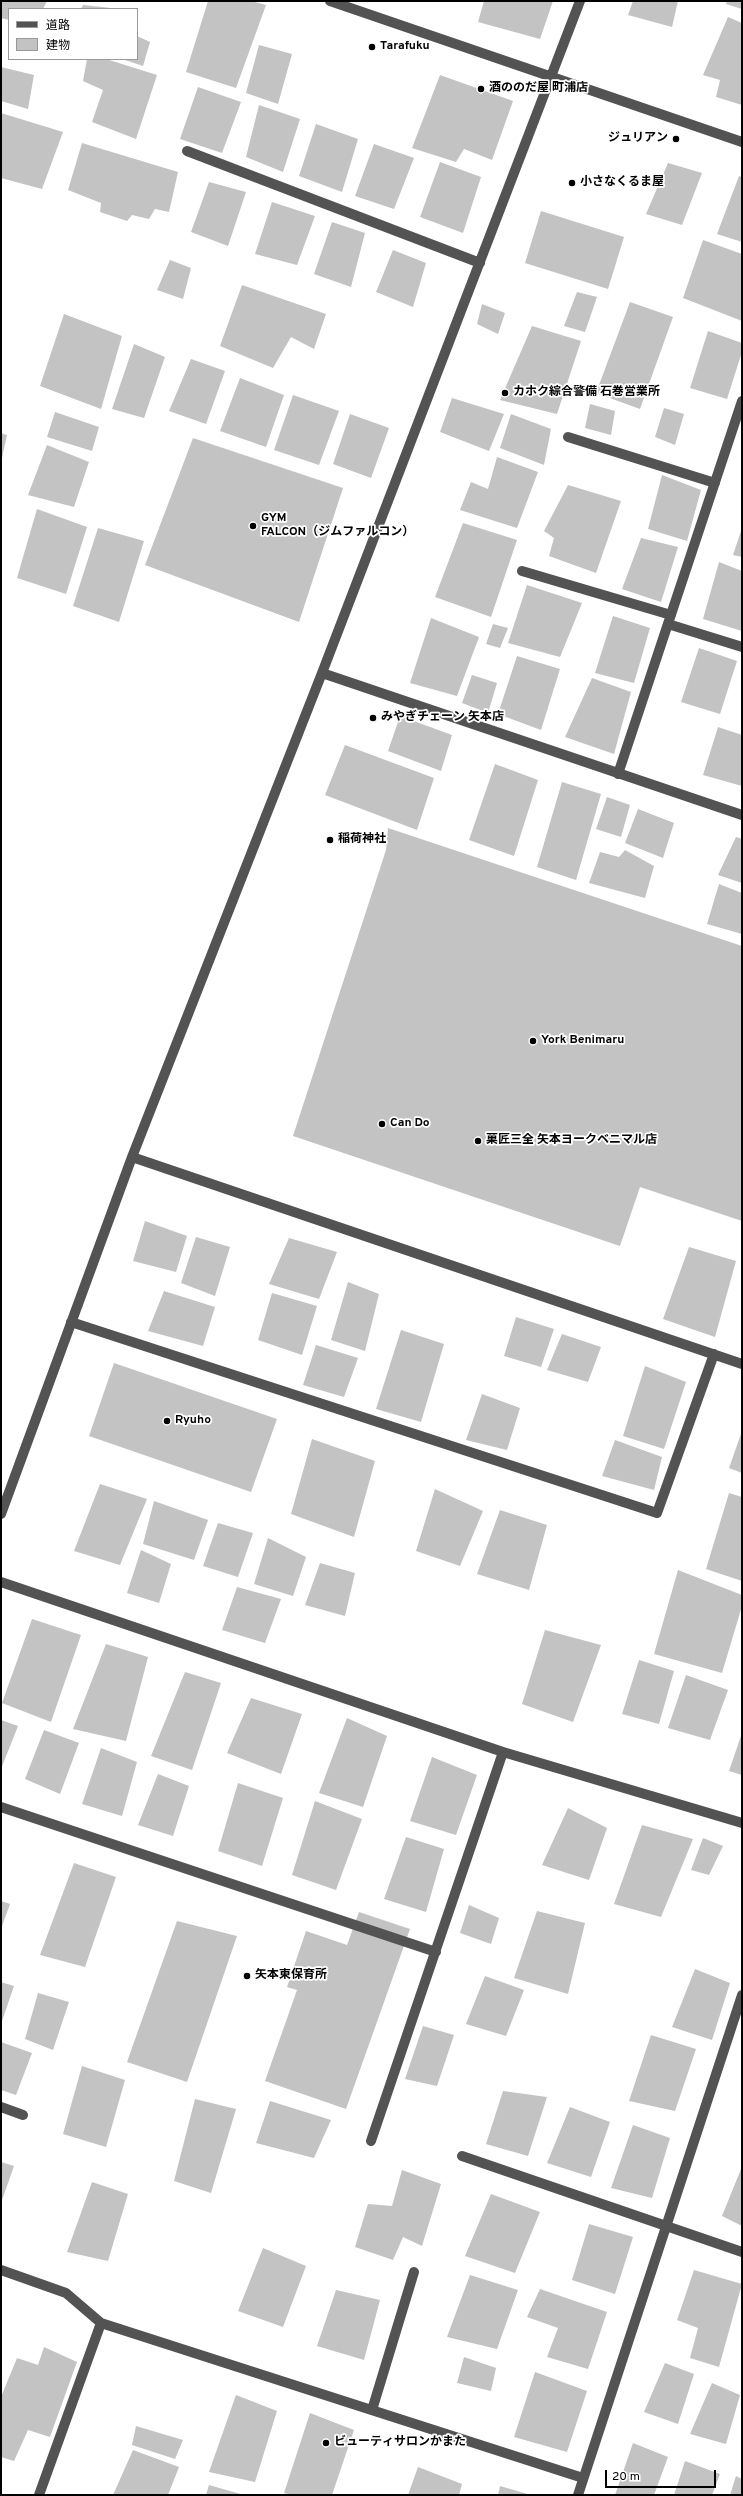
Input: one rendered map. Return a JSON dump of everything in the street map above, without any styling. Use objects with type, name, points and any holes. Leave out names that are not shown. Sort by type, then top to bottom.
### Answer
[{"type":"street","points":[[330,1],[742,142]]},
{"type":"street","points":[[1,1514],[132,1158],[322,673],[580,1]]},
{"type":"street","points":[[187,151],[480,263]]},
{"type":"street","points":[[618,774],[742,402]]},
{"type":"street","points":[[568,437],[715,483]]},
{"type":"street","points":[[522,571],[670,620],[742,647]]},
{"type":"street","points":[[322,673],[742,815]]},
{"type":"street","points":[[132,1158],[742,1364]]},
{"type":"street","points":[[71,1322],[657,1513],[714,1354]]},
{"type":"street","points":[[1,1582],[503,1752],[742,1823]]},
{"type":"street","points":[[372,2142],[503,1752]]},
{"type":"street","points":[[1,1807],[436,1952]]},
{"type":"street","points":[[578,2495],[742,1994]]},
{"type":"street","points":[[1,2107],[23,2115]]},
{"type":"street","points":[[462,2156],[742,2252]]},
{"type":"street","points":[[1,2270],[66,2293],[101,2323],[583,2478]]},
{"type":"street","points":[[372,2410],[414,2272]]},
{"type":"street","points":[[39,2495],[101,2323]]},
{"type":"building","points":[[1,1],[47,1],[44,8],[8,8],[8,20],[1,18]]},
{"type":"building","points":[[208,1],[251,1],[266,5],[236,88],[186,72]]},
{"type":"building","points":[[484,1],[553,1],[540,39],[478,22]]},
{"type":"building","points":[[633,1],[678,1],[672,27],[628,15]]},
{"type":"building","points":[[727,1],[742,1],[742,9],[726,4]]},
{"type":"building","points":[[83,5],[111,8],[82,8]]},
{"type":"building","points":[[728,17],[742,23],[742,105],[716,97],[720,80],[703,75]]},
{"type":"building","points":[[138,36],[150,42],[143,66],[125,60],[138,60]]},
{"type":"building","points":[[259,45],[292,54],[278,104],[246,93]]},
{"type":"building","points":[[87,60],[109,60],[157,75],[136,139],[92,122],[103,90],[83,81]]},
{"type":"building","points":[[1,67],[34,75],[28,109],[1,101]]},
{"type":"building","points":[[440,75],[513,101],[492,160],[464,149],[456,162],[412,148]]},
{"type":"building","points":[[198,87],[241,102],[222,153],[180,139]]},
{"type":"building","points":[[259,105],[300,119],[283,172],[246,157]]},
{"type":"building","points":[[1,113],[63,132],[42,189],[1,178]]},
{"type":"building","points":[[316,124],[358,139],[342,192],[299,176]]},
{"type":"building","points":[[82,143],[178,172],[169,212],[155,209],[149,219],[132,215],[127,221],[100,212],[101,203],[68,190]]},
{"type":"building","points":[[374,144],[414,158],[394,209],[355,196]]},
{"type":"building","points":[[440,162],[481,177],[463,233],[420,217]]},
{"type":"building","points":[[668,163],[702,173],[682,225],[646,214]]},
{"type":"building","points":[[739,176],[742,177],[742,242],[717,234]]},
{"type":"building","points":[[209,182],[246,192],[228,246],[191,232]]},
{"type":"building","points":[[272,202],[315,216],[297,265],[255,254]]},
{"type":"building","points":[[541,211],[624,237],[608,289],[525,263]]},
{"type":"building","points":[[332,222],[365,233],[351,287],[314,274]]},
{"type":"building","points":[[703,240],[742,254],[742,321],[683,298]]},
{"type":"building","points":[[393,250],[426,263],[413,307],[376,292]]},
{"type":"building","points":[[170,260],[191,268],[183,299],[157,290]]},
{"type":"building","points":[[242,285],[326,314],[314,349],[291,337],[273,368],[220,346]]},
{"type":"building","points":[[577,292],[597,297],[585,332],[564,326]]},
{"type":"building","points":[[630,302],[673,317],[640,409],[596,393]]},
{"type":"building","points":[[482,304],[505,313],[498,334],[477,324]]},
{"type":"building","points":[[64,314],[122,336],[101,409],[40,386]]},
{"type":"building","points":[[532,326],[581,341],[557,414],[500,400]]},
{"type":"building","points":[[708,331],[742,343],[742,352],[727,399],[690,388]]},
{"type":"building","points":[[134,344],[165,357],[144,418],[112,409]]},
{"type":"building","points":[[191,359],[225,371],[206,424],[169,411]]},
{"type":"building","points":[[240,378],[284,395],[266,447],[220,431]]},
{"type":"building","points":[[293,395],[339,411],[319,465],[274,450]]},
{"type":"building","points":[[452,398],[504,414],[489,451],[440,432]]},
{"type":"building","points":[[590,404],[615,411],[611,435],[585,428]]},
{"type":"building","points":[[664,408],[684,414],[675,445],[655,437]]},
{"type":"building","points":[[55,412],[99,427],[92,451],[47,437]]},
{"type":"building","points":[[350,414],[389,428],[371,478],[333,464]]},
{"type":"building","points":[[511,414],[551,429],[544,465],[500,448]]},
{"type":"building","points":[[1,433],[7,435],[2,458],[1,458]]},
{"type":"building","points":[[193,438],[343,488],[299,622],[145,565]]},
{"type":"building","points":[[47,445],[89,462],[74,507],[28,495]]},
{"type":"building","points":[[497,457],[538,472],[517,528],[460,510],[471,482],[488,489]]},
{"type":"building","points":[[662,475],[701,490],[687,541],[648,529]]},
{"type":"building","points":[[568,485],[621,501],[596,573],[549,556],[554,538],[544,531]]},
{"type":"building","points":[[37,509],[87,527],[66,594],[17,578]]},
{"type":"building","points":[[463,523],[517,540],[491,617],[435,597]]},
{"type":"building","points":[[98,528],[144,541],[119,622],[73,606]]},
{"type":"building","points":[[742,528],[742,557],[733,555]]},
{"type":"building","points":[[641,538],[678,547],[661,602],[622,589]]},
{"type":"building","points":[[719,562],[742,571],[742,631],[703,619]]},
{"type":"building","points":[[527,585],[582,603],[560,657],[508,643]]},
{"type":"building","points":[[613,616],[650,628],[634,683],[595,673]]},
{"type":"building","points":[[431,618],[479,637],[457,696],[410,683]]},
{"type":"building","points":[[493,624],[508,628],[500,648],[486,644]]},
{"type":"building","points":[[699,648],[737,661],[720,714],[681,702]]},
{"type":"building","points":[[517,656],[560,669],[541,730],[498,714]]},
{"type":"building","points":[[472,675],[497,683],[488,713],[462,703]]},
{"type":"building","points":[[592,678],[631,692],[614,754],[565,737]]},
{"type":"building","points":[[400,716],[452,735],[441,771],[388,751]]},
{"type":"building","points":[[718,727],[742,735],[742,786],[703,775]]},
{"type":"building","points":[[345,745],[434,778],[417,830],[325,795]]},
{"type":"building","points":[[495,764],[538,780],[514,856],[469,840]]},
{"type":"building","points":[[562,782],[601,794],[576,880],[537,867]]},
{"type":"building","points":[[607,797],[630,805],[621,837],[596,829]]},
{"type":"building","points":[[638,809],[674,823],[663,858],[625,843]]},
{"type":"building","name":"York Benimaru","points":[[388,828],[742,946],[742,1221],[640,1187],[620,1246],[293,1136],[386,850]]},
{"type":"building","points":[[736,837],[742,839],[742,883],[718,875]]},
{"type":"building","points":[[625,850],[654,866],[645,898],[589,883],[600,852],[619,857]]},
{"type":"building","points":[[719,884],[742,893],[742,934],[707,924]]},
{"type":"building","points":[[145,1221],[187,1236],[176,1272],[133,1261]]},
{"type":"building","points":[[196,1237],[230,1247],[215,1296],[181,1283]]},
{"type":"building","points":[[289,1238],[337,1252],[319,1299],[269,1284]]},
{"type":"building","points":[[689,1247],[736,1261],[715,1337],[663,1319]]},
{"type":"building","points":[[348,1282],[379,1294],[365,1351],[331,1340]]},
{"type":"building","points":[[164,1291],[215,1307],[203,1346],[148,1331]]},
{"type":"building","points":[[272,1293],[317,1306],[302,1355],[258,1340]]},
{"type":"building","points":[[516,1317],[554,1329],[541,1367],[504,1356]]},
{"type":"building","points":[[401,1330],[444,1344],[421,1422],[376,1409]]},
{"type":"building","points":[[562,1334],[601,1347],[588,1382],[547,1370]]},
{"type":"building","points":[[316,1345],[358,1358],[344,1397],[303,1385]]},
{"type":"building","points":[[114,1363],[277,1419],[251,1492],[89,1436]]},
{"type":"building","points":[[645,1366],[686,1382],[664,1449],[623,1436]]},
{"type":"building","points":[[482,1394],[520,1408],[507,1450],[466,1440]]},
{"type":"building","points":[[742,1431],[742,1473],[729,1468]]},
{"type":"building","points":[[312,1439],[375,1461],[354,1537],[291,1514]]},
{"type":"building","points":[[615,1440],[662,1457],[654,1490],[602,1476]]},
{"type":"building","points":[[100,1484],[147,1499],[120,1565],[74,1551]]},
{"type":"building","points":[[435,1489],[483,1511],[460,1566],[416,1551]]},
{"type":"building","points":[[729,1493],[742,1497],[742,1581],[706,1569]]},
{"type":"building","points":[[154,1501],[208,1520],[194,1560],[143,1544]]},
{"type":"building","points":[[500,1510],[547,1525],[529,1590],[477,1574]]},
{"type":"building","points":[[218,1523],[253,1533],[238,1577],[203,1566]]},
{"type":"building","points":[[268,1538],[306,1557],[293,1596],[254,1584]]},
{"type":"building","points":[[141,1550],[171,1564],[159,1603],[127,1593]]},
{"type":"building","points":[[320,1563],[355,1573],[345,1616],[305,1605]]},
{"type":"building","points":[[678,1570],[742,1595],[742,1606],[722,1673],[654,1654]]},
{"type":"building","points":[[237,1587],[281,1599],[265,1643],[222,1630]]},
{"type":"building","points":[[32,1619],[81,1635],[51,1722],[2,1703]]},
{"type":"building","points":[[545,1630],[601,1645],[573,1722],[522,1704]]},
{"type":"building","points":[[106,1644],[148,1657],[126,1741],[73,1729]]},
{"type":"building","points":[[639,1660],[674,1671],[659,1724],[622,1714]]},
{"type":"building","points":[[185,1672],[221,1683],[192,1770],[151,1756]]},
{"type":"building","points":[[686,1675],[728,1690],[710,1740],[668,1728]]},
{"type":"building","points":[[251,1698],[302,1714],[281,1774],[227,1753]]},
{"type":"building","points":[[347,1718],[387,1736],[363,1807],[319,1793]]},
{"type":"building","points":[[1,1720],[18,1726],[1,1769]]},
{"type":"building","points":[[44,1730],[79,1743],[60,1794],[25,1779]]},
{"type":"building","points":[[742,1733],[742,1775],[729,1771]]},
{"type":"building","points":[[101,1748],[137,1762],[122,1816],[82,1804]]},
{"type":"building","points":[[432,1757],[477,1775],[456,1835],[410,1821]]},
{"type":"building","points":[[158,1774],[189,1786],[173,1836],[138,1825]]},
{"type":"building","points":[[238,1783],[283,1798],[262,1866],[218,1851]]},
{"type":"building","points":[[315,1801],[362,1819],[336,1890],[292,1875]]},
{"type":"building","points":[[568,1808],[607,1828],[589,1880],[542,1865]]},
{"type":"building","points":[[642,1825],[693,1839],[661,1917],[614,1904]]},
{"type":"building","points":[[406,1837],[444,1849],[426,1912],[384,1899]]},
{"type":"building","points":[[703,1838],[723,1846],[709,1875],[691,1870]]},
{"type":"building","points":[[74,1863],[116,1877],[85,1967],[40,1955]]},
{"type":"building","points":[[1,1901],[10,1904],[1,1929]]},
{"type":"building","points":[[469,1905],[499,1918],[491,1944],[460,1933]]},
{"type":"building","points":[[537,1911],[585,1923],[568,1994],[514,1978]]},
{"type":"building","points":[[359,1912],[410,1929],[346,2109],[265,2081],[297,1990],[287,1987],[306,1931],[347,1945]]},
{"type":"building","points":[[177,1921],[237,1936],[187,2082],[127,2062]]},
{"type":"building","points":[[695,1969],[730,1983],[712,2040],[672,2027]]},
{"type":"building","points":[[485,1976],[524,1990],[506,2036],[466,2024]]},
{"type":"building","points":[[1,1982],[14,1986],[1,2024]]},
{"type":"building","points":[[38,1993],[69,2002],[53,2050],[25,2039]]},
{"type":"building","points":[[423,2026],[454,2035],[437,2086],[405,2079]]},
{"type":"building","points":[[651,2035],[696,2049],[675,2111],[629,2101]]},
{"type":"building","points":[[1,2042],[32,2053],[16,2095],[1,2090]]},
{"type":"building","points":[[82,2066],[125,2080],[106,2147],[63,2134]]},
{"type":"building","points":[[503,2091],[547,2097],[528,2156],[486,2144]]},
{"type":"building","points":[[195,2099],[236,2109],[211,2193],[174,2181]]},
{"type":"building","points":[[270,2101],[331,2120],[314,2158],[256,2143]]},
{"type":"building","points":[[570,2107],[610,2122],[591,2177],[547,2163]]},
{"type":"building","points":[[633,2125],[670,2138],[652,2198],[611,2188]]},
{"type":"building","points":[[1,2162],[14,2166],[1,2203]]},
{"type":"building","points":[[741,2169],[742,2170],[742,2226],[722,2216]]},
{"type":"building","points":[[402,2170],[441,2184],[422,2246],[403,2237],[393,2260],[355,2247],[368,2204],[392,2206]]},
{"type":"building","points":[[92,2182],[128,2194],[108,2261],[67,2252]]},
{"type":"building","points":[[491,2194],[540,2212],[515,2273],[465,2256]]},
{"type":"building","points":[[589,2224],[633,2237],[615,2294],[572,2280]]},
{"type":"building","points":[[263,2248],[306,2266],[283,2327],[238,2311]]},
{"type":"building","points":[[694,2270],[742,2284],[719,2367],[690,2358],[698,2328],[677,2320]]},
{"type":"building","points":[[470,2275],[518,2290],[497,2349],[447,2337]]},
{"type":"building","points":[[540,2289],[607,2312],[588,2369],[547,2357],[558,2328],[527,2317]]},
{"type":"building","points":[[336,2290],[380,2300],[364,2360],[317,2346]]},
{"type":"building","points":[[44,2347],[77,2362],[50,2437],[28,2430],[14,2461],[1,2457],[1,2397],[17,2358],[38,2365]]},
{"type":"building","points":[[464,2357],[496,2368],[491,2391],[457,2383]]},
{"type":"building","points":[[665,2363],[694,2374],[678,2424],[644,2412]]},
{"type":"building","points":[[535,2372],[587,2391],[567,2452],[514,2437]]},
{"type":"building","points":[[712,2383],[740,2395],[726,2444],[690,2434]]},
{"type":"building","points":[[236,2395],[277,2411],[255,2482],[209,2472]]},
{"type":"building","points":[[310,2413],[354,2430],[332,2495],[291,2495],[284,2493]]},
{"type":"building","points":[[136,2426],[183,2440],[175,2459],[132,2445]]},
{"type":"building","points":[[633,2443],[668,2457],[654,2495],[615,2495]]},
{"type":"building","points":[[133,2450],[179,2467],[168,2495],[113,2495]]},
{"type":"building","points":[[685,2461],[720,2474],[712,2495],[674,2495]]},
{"type":"building","points":[[418,2467],[462,2484],[459,2495],[408,2495]]},
{"type":"building","points":[[736,2476],[742,2479],[742,2495],[730,2495]]},
{"type":"building","points":[[209,2485],[244,2495],[206,2495]]},
{"type":"building","points":[[500,2486],[531,2495],[498,2495]]},
{"type":"place","name":"Tarafuku","points":[[372,47]]},
{"type":"place","name":"酒ののだ屋 町浦店","points":[[481,89]]},
{"type":"place","name":"ジュリアン","points":[[676,139]]},
{"type":"place","name":"小さなくるま屋","points":[[572,183]]},
{"type":"place","name":"カホク綜合警備 石巻営業所","points":[[505,393]]},
{"type":"place","name":"GYM FALCON（ジムファルコン）","points":[[253,526]]},
{"type":"place","name":"みやぎチェーン 矢本店","points":[[373,718]]},
{"type":"place","name":"稲荷神社","points":[[330,840]]},
{"type":"place","name":"York Benimaru","points":[[533,1041]]},
{"type":"place","name":"Can Do","points":[[382,1124]]},
{"type":"place","name":"菓匠三全 矢本ヨークベニマル店","points":[[478,1141]]},
{"type":"place","name":"Ryuho","points":[[167,1421]]},
{"type":"place","name":"矢本東保育所","points":[[247,1976]]},
{"type":"place","name":"ビューティサロンかまた","points":[[326,2443]]}]
